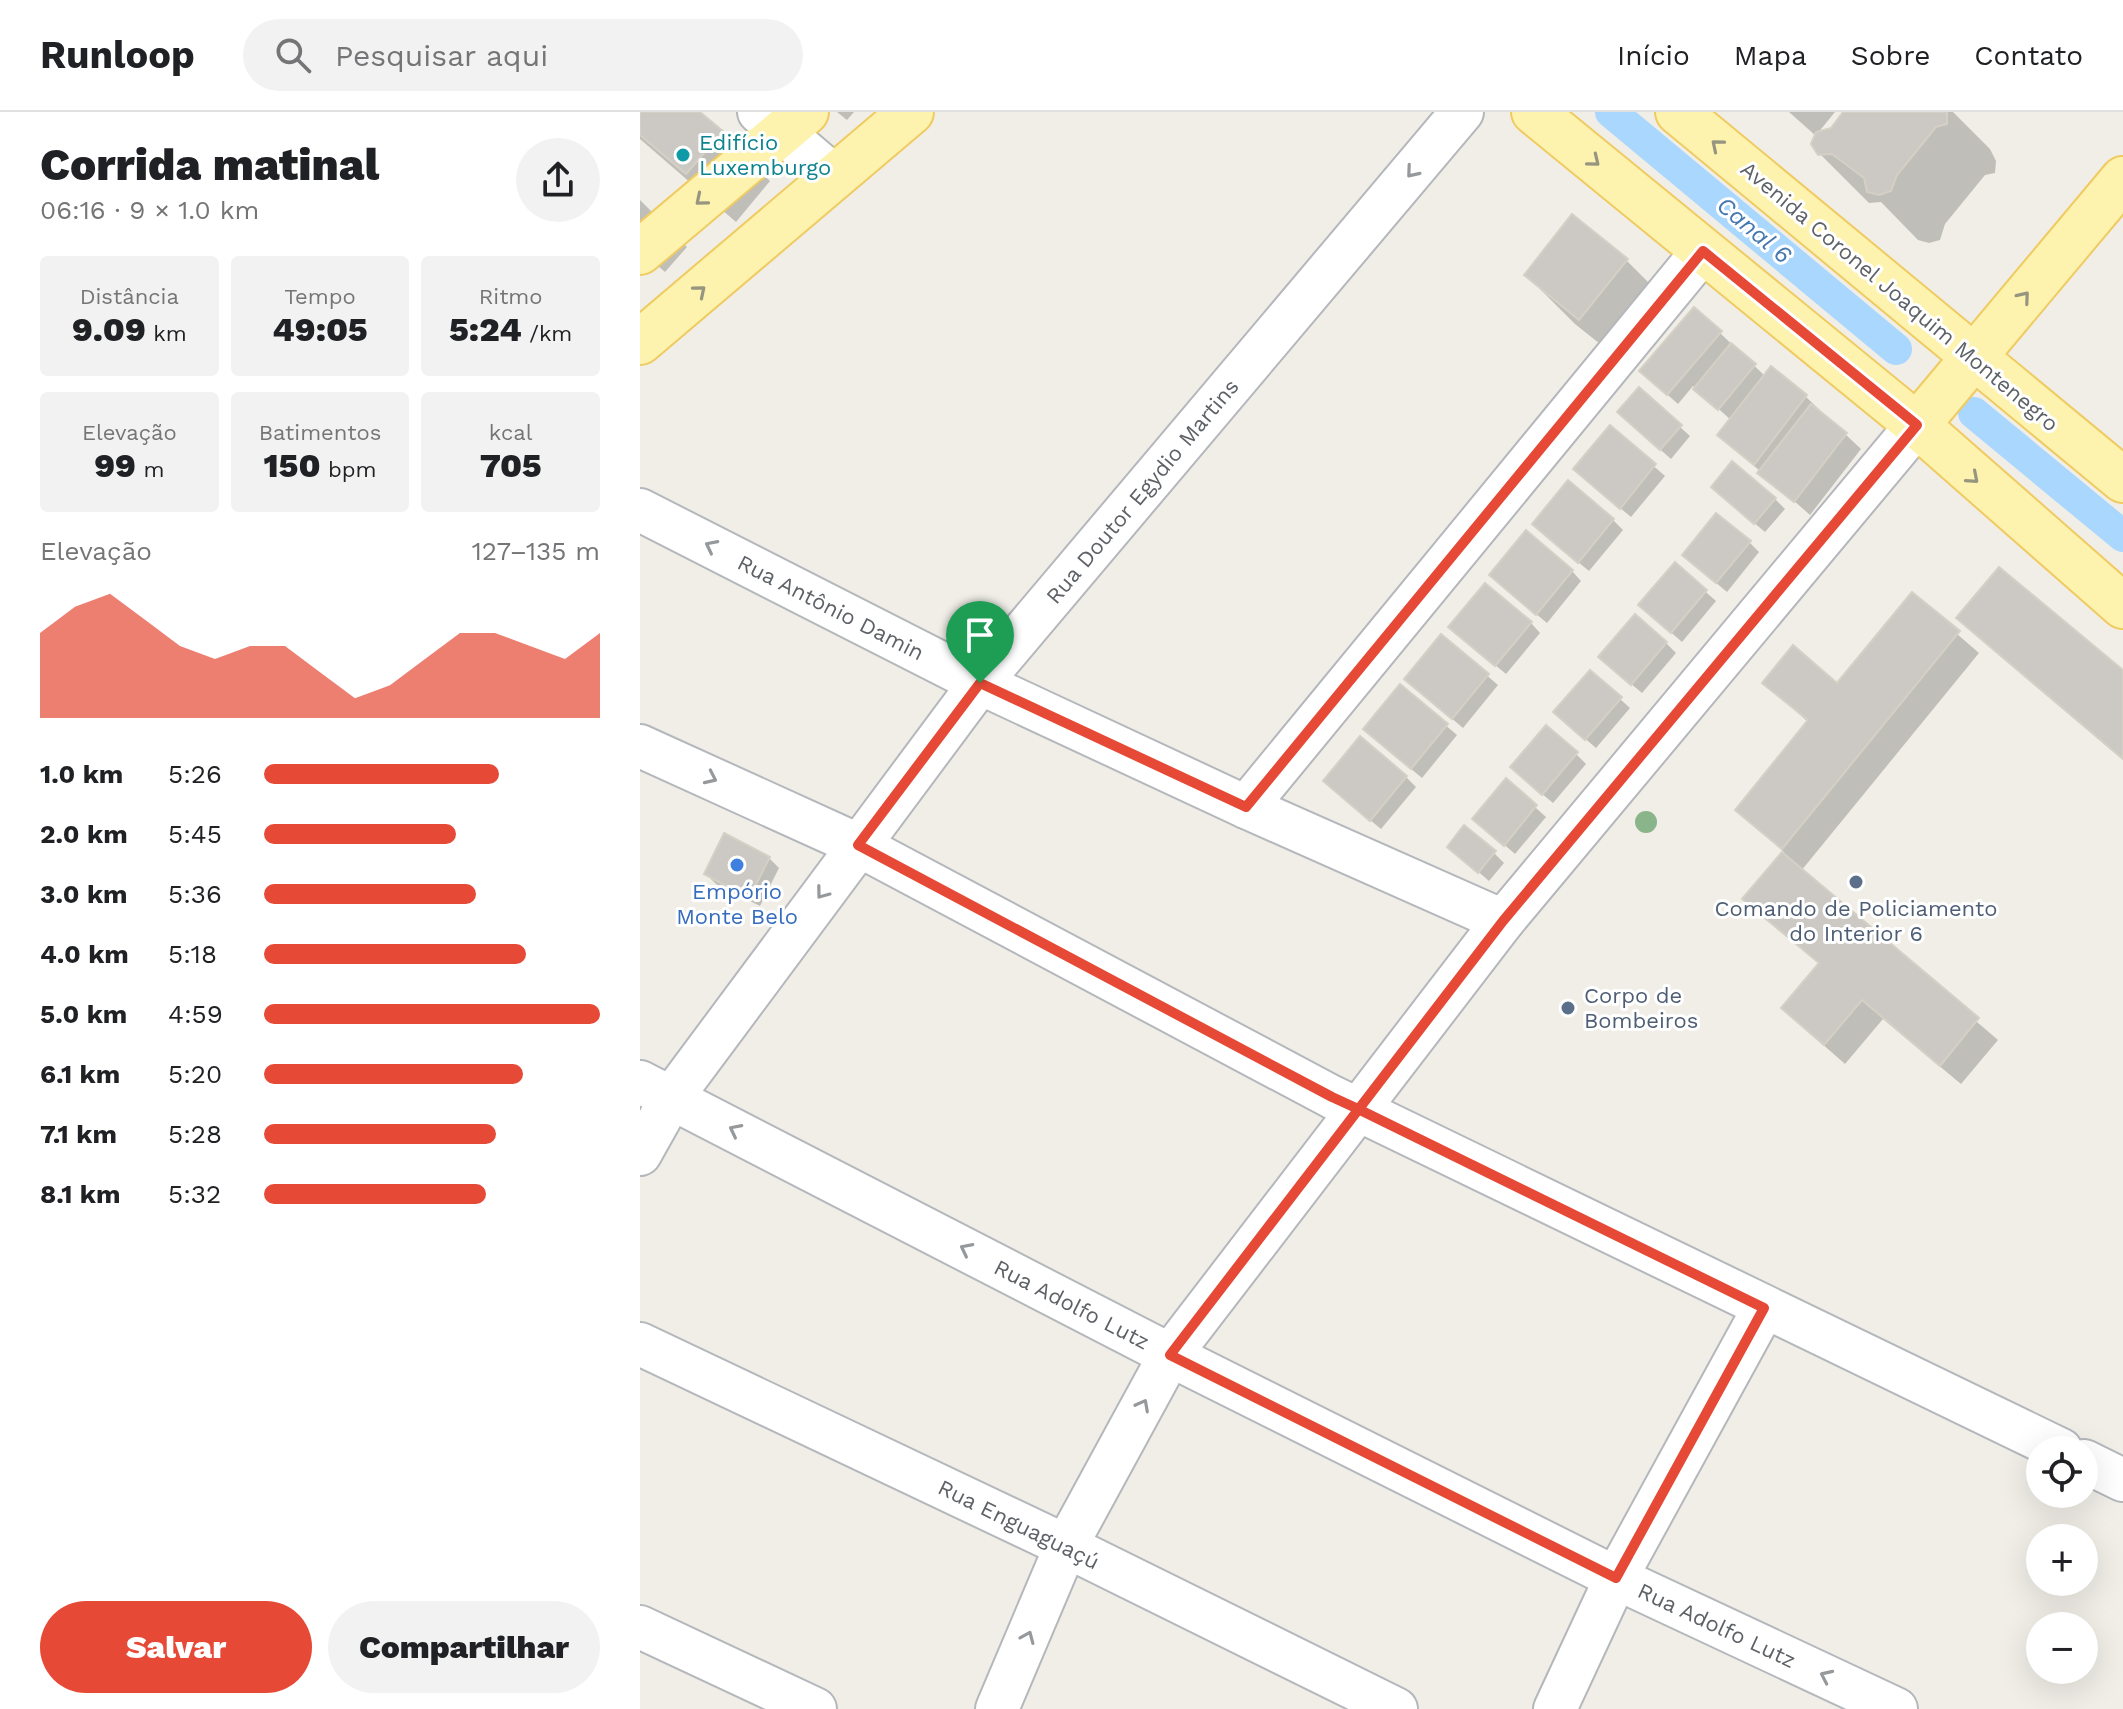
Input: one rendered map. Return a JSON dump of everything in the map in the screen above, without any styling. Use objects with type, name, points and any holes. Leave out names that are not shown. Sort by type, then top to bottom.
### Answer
[{"type":"main road","points":[[640,342],[911,112]]},
{"type":"main road","name":"Avenida Coronel Joaquim Montenegro","points":[[1534,112],[1703,251],[1943,393],[2123,480]]},
{"type":"main road","name":"Avenida Coronel Joaquim Montenegro","points":[[1678,112],[1943,393],[2123,606]]},
{"type":"main road","points":[[640,252],[782,119]]},
{"type":"main road","points":[[1943,393],[2123,179]]},
{"type":"street","name":"Rua Doutor Egydio Martins","points":[[640,1154],[656,1089],[858,845],[980,683],[1462,112]]},
{"type":"street","points":[[782,119],[835,177]]},
{"type":"street","points":[[1246,807],[1703,251]]},
{"type":"street","points":[[997,1709],[1066,1546],[1170,1355],[1356,1108],[1503,921],[1943,393]]},
{"type":"street","name":"Rua Antônio Damin","points":[[640,510],[980,683],[1246,807],[1503,921]]},
{"type":"street","points":[[640,746],[858,845],[1356,1108],[2032,1436]]},
{"type":"street","name":"Rua Adolfo Lutz","points":[[656,1089],[1170,1355],[1616,1578],[1896,1709]]},
{"type":"street","points":[[1555,1709],[1616,1578],[1764,1308]]},
{"type":"street","name":"Rua Enguaguaçú","points":[[640,1344],[1066,1546],[1396,1709]]},
{"type":"street","points":[[2098,1468],[2123,1480]]},
{"type":"street","points":[[640,1627],[815,1709]]},
{"type":"building","name":"Edifício Luxemburgo","points":[[640,112],[700,112],[723,131],[686,174],[640,135]]},
{"type":"building","points":[[1843,112],[1947,112],[1947,124],[1936,127],[1897,175],[1891,191],[1879,195],[1867,192],[1864,178],[1832,154],[1818,155],[1811,144],[1816,132],[1831,128]]},
{"type":"building","points":[[1572,214],[1628,259],[1579,320],[1524,275]]},
{"type":"building","points":[[1694,307],[1722,331],[1667,395],[1639,371]]},
{"type":"building","points":[[1731,343],[1756,364],[1718,410],[1693,389]]},
{"type":"building","points":[[1771,366],[1807,395],[1754,465],[1717,435]]},
{"type":"building","points":[[1639,387],[1682,425],[1660,450],[1617,412]]},
{"type":"building","points":[[1811,404],[1847,433],[1794,502],[1757,473]]},
{"type":"building","points":[[1610,425],[1656,464],[1620,509],[1573,469]]},
{"type":"building","points":[[1732,461],[1776,498],[1754,524],[1711,487]]},
{"type":"building","points":[[1568,480],[1614,519],[1578,563],[1532,524]]},
{"type":"building","points":[[1716,513],[1751,541],[1716,583],[1682,555]]},
{"type":"building","points":[[1526,530],[1573,570],[1536,615],[1489,575]]},
{"type":"building","points":[[1675,562],[1707,590],[1671,633],[1638,605]]},
{"type":"building","points":[[1999,567],[2123,670],[2123,759],[1956,618]]},
{"type":"building","points":[[1485,583],[1532,622],[1495,666],[1448,627]]},
{"type":"building","points":[[1912,592],[1960,631],[1782,849],[1735,810],[1808,720],[1762,683],[1793,645],[1837,683]]},
{"type":"building","points":[[1635,614],[1667,642],[1631,685],[1598,657]]},
{"type":"building","points":[[1441,634],[1489,674],[1452,719],[1404,679]]},
{"type":"building","points":[[1590,670],[1622,697],[1585,740],[1553,712]]},
{"type":"building","points":[[1400,684],[1448,724],[1411,769],[1363,729]]},
{"type":"building","points":[[1546,725],[1578,752],[1542,795],[1510,767]]},
{"type":"building","points":[[1360,736],[1407,776],[1370,821],[1323,781]]},
{"type":"building","points":[[1506,778],[1537,805],[1504,846],[1472,819]]},
{"type":"building","points":[[1464,825],[1496,851],[1478,873],[1447,847]]},
{"type":"building","name":"Empório Monte Belo","points":[[724,833],[770,857],[749,898],[704,874]]},
{"type":"building","points":[[1782,852],[1979,1018],[1940,1066],[1862,1000],[1824,1045],[1781,1008],[1819,963],[1742,899]]},
{"type":"waterway","name":"Canal 6","points":[[1611,112],[1896,349]]},
{"type":"waterway","name":"Canal 6","points":[[1974,413],[2123,536]]},
{"type":"place","name":"Edifício Luxemburgo","points":[[683,155]]},
{"type":"place","name":"Empório Monte Belo","points":[[737,865]]},
{"type":"place","name":"Comando de Policiamento do Interior 6","points":[[1856,882]]},
{"type":"place","name":"Corpo de Bombeiros","points":[[1568,1008]]},
{"type":"route","points":[[980,683],[858,845],[1332,1097],[1356,1108],[1764,1308],[1616,1578],[1170,1355],[1356,1108],[1503,921],[1917,425],[1703,251],[1246,807],[980,683]]}]
